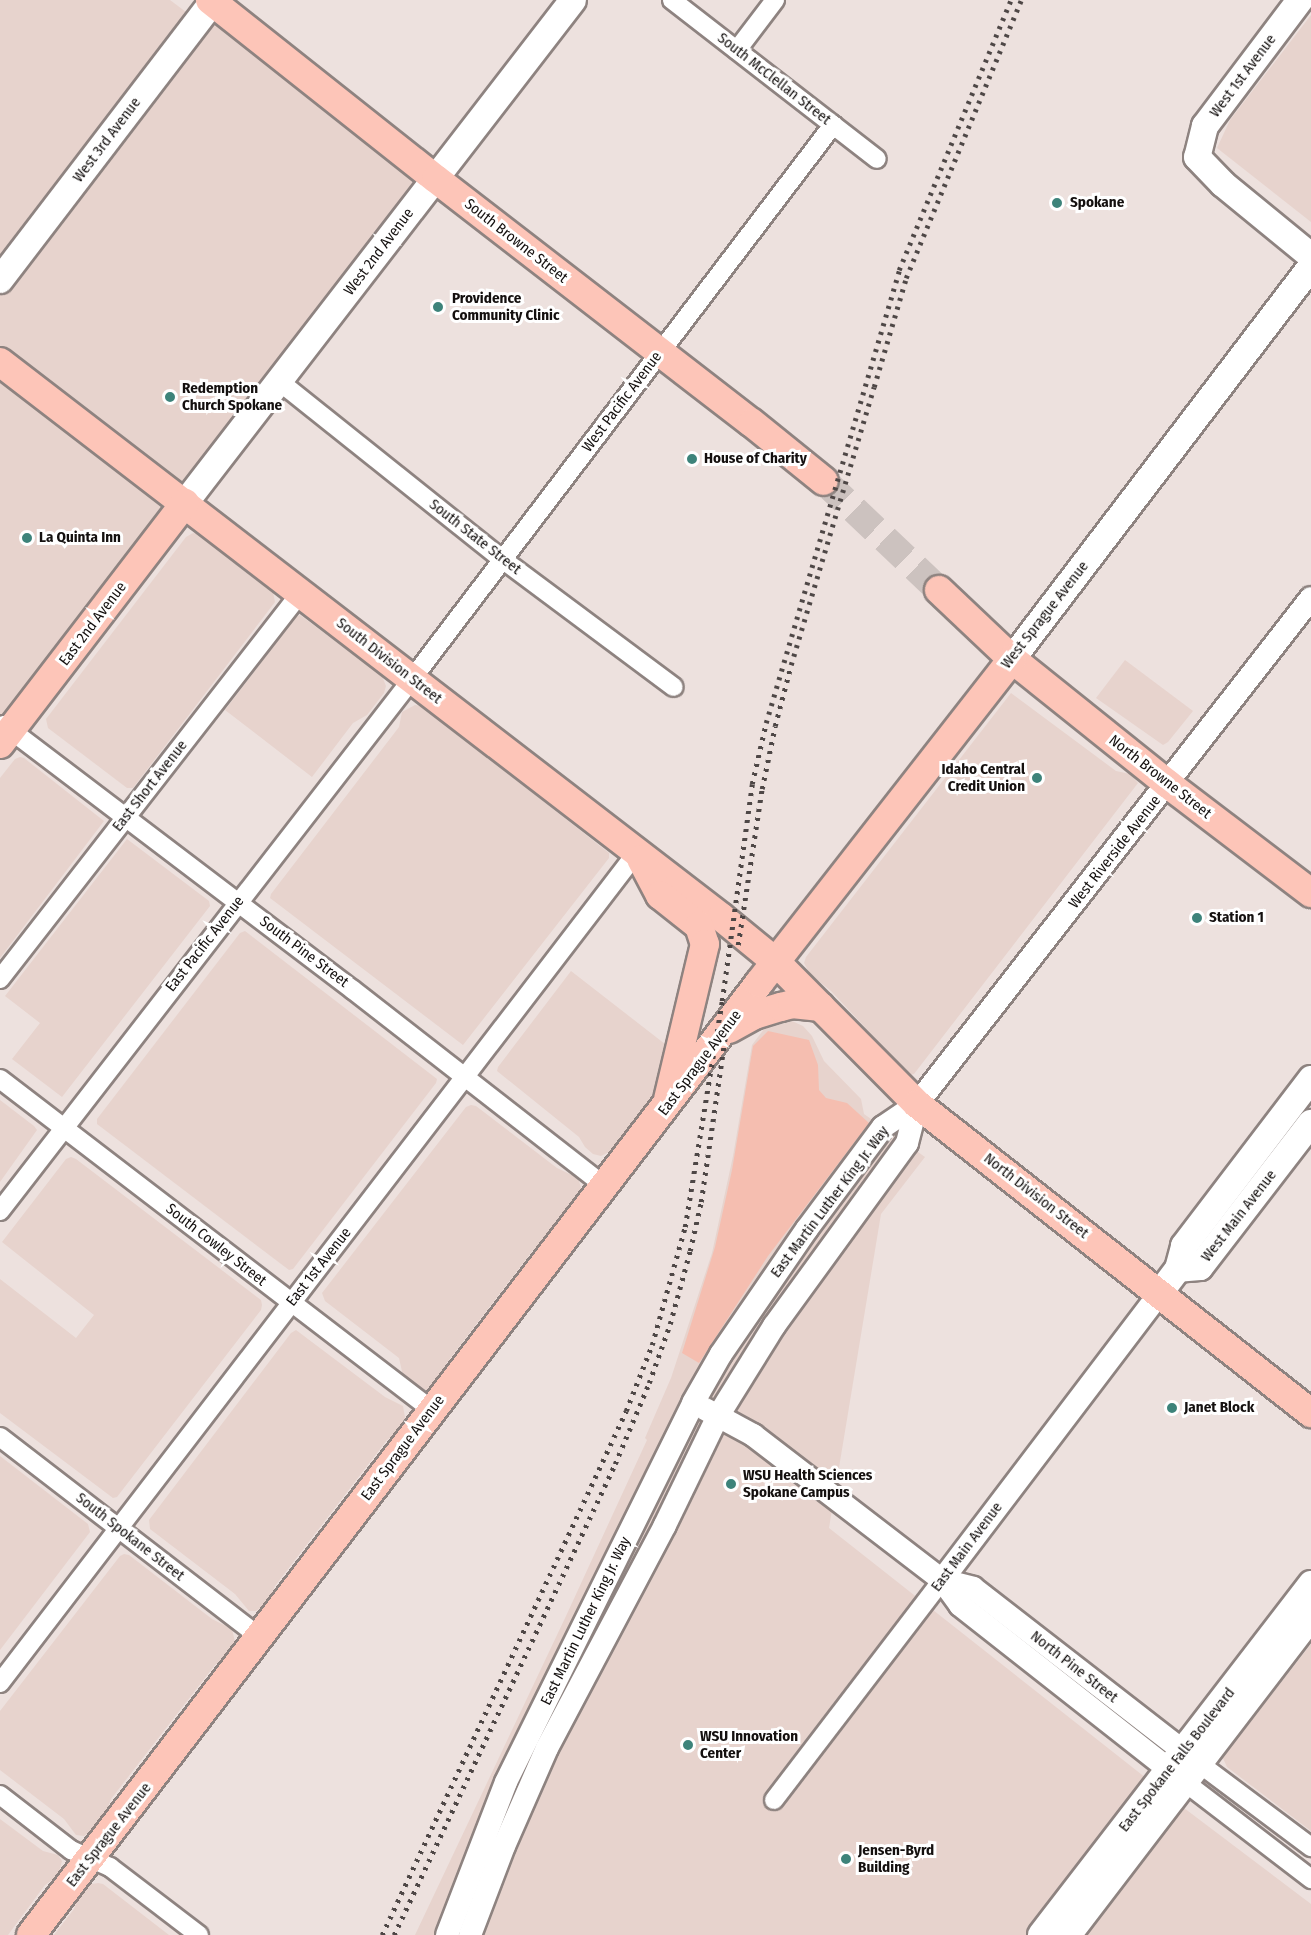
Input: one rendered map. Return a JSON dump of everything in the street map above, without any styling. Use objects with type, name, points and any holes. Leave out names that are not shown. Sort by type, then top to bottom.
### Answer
[{"type":"main road","name":"West 2nd Avenue","points":[[185,504],[573,0]]},
{"type":"main road","name":"West 1st Avenue","points":[[1300,0],[1205,126],[1197,157],[1223,184],[1311,256]]},
{"type":"main road","name":"South Browne Street","points":[[212,1],[436,179],[660,351],[824,481]]},
{"type":"main road","name":"West 3rd Avenue","points":[[0,280],[212,1]]},
{"type":"main road","name":"West Sprague Avenue","points":[[776,962],[1012,659],[1311,267]]},
{"type":"main road","name":"South Division Street","points":[[0,362],[638,852],[776,962]]},
{"type":"main road","name":"East 2nd Avenue","points":[[4,732],[185,504]]},
{"type":"main road","points":[[939,590],[1012,659]]},
{"type":"main road","name":"North Browne Street","points":[[1012,659],[1168,784],[1311,894]]},
{"type":"main road","points":[[638,852],[660,895],[699,926],[705,944],[666,1108]]},
{"type":"main road","name":"North Division Street","points":[[776,962],[917,1104],[1311,1413]]},
{"type":"main road","name":"East Sprague Avenue","points":[[31,1935],[776,962]]},
{"type":"main road","points":[[721,1035],[754,1016],[774,1008],[792,1004],[821,1007]]},
{"type":"main road","points":[[1159,1294],[1178,1269],[1184,1246],[1311,1079]]},
{"type":"main road","name":"West Main Avenue","points":[[1178,1269],[1200,1267],[1311,1123]]},
{"type":"main road","name":"East Spokane Falls Boulevard","points":[[1068,1935],[1311,1584]]},
{"type":"main road","name":"East Spokane Falls Boulevard","points":[[1041,1935],[1311,1617]]},
{"type":"street","name":"South McClellan Street","points":[[672,0],[877,159]]},
{"type":"street","points":[[737,50],[775,0]]},
{"type":"street","name":"West Pacific Avenue","points":[[412,679],[832,125]]},
{"type":"street","name":"South State Street","points":[[280,381],[502,560],[674,687]]},
{"type":"street","name":"East Short Avenue","points":[[0,979],[301,593]]},
{"type":"street","name":"West Riverside Avenue","points":[[917,1104],[1311,598]]},
{"type":"street","name":"East Pacific Avenue","points":[[0,1211],[412,679]]},
{"type":"street","name":"South Pine Street","points":[[4,732],[126,816],[605,1186]]},
{"type":"street","name":"East 1st Avenue","points":[[0,1683],[638,852]]},
{"type":"street","name":"South Cowley Street","points":[[0,1079],[432,1410]]},
{"type":"street","name":"East Martin Luther King Jr. Way","points":[[447,1935],[506,1782],[693,1403],[750,1311],[883,1127],[917,1104]]},
{"type":"street","name":"East Martin Luther King Jr. Way","points":[[470,1935],[504,1846],[547,1748],[665,1525],[718,1416],[774,1326],[907,1143],[917,1104]]},
{"type":"street","name":"East Main Avenue","points":[[774,1800],[1159,1294]]},
{"type":"street","name":"North Pine Street","points":[[693,1403],[753,1436],[942,1580],[960,1605],[1185,1767]]},
{"type":"street","name":"South Spokane Street","points":[[0,1437],[260,1637]]},
{"type":"street","points":[[1185,1767],[1311,1847]]},
{"type":"street","points":[[1185,1767],[1311,1879]]},
{"type":"street","points":[[0,1795],[71,1850],[110,1867],[200,1935]]},
{"type":"shaded area","points":[[0,0],[170,0],[198,21],[212,2],[436,179],[0,722]]},
{"type":"shaded area","points":[[1311,15],[1311,222],[1217,148],[1230,120]]},
{"type":"shaded area","points":[[193,533],[199,534],[273,592],[275,602],[133,788],[127,788],[48,728],[46,719],[186,537]]},
{"type":"shaded area","points":[[300,615],[382,676],[386,686],[384,693],[367,715],[353,723],[312,777],[225,710],[296,617]]},
{"type":"shaded area","points":[[1125,660],[1193,711],[1163,745],[1096,698]]},
{"type":"shaded area","points":[[1011,693],[1116,771],[1130,774],[1138,783],[914,1074],[910,1075],[895,1063],[890,1054],[831,991],[810,974],[804,963],[806,957]]},
{"type":"shaded area","points":[[415,705],[422,706],[609,853],[609,858],[463,1045],[270,898],[399,727],[402,712]]},
{"type":"shaded area","points":[[20,757],[104,821],[0,958],[0,778],[15,759]]},
{"type":"shaded area","points":[[127,839],[209,901],[210,906],[62,1097],[12,1059],[40,1023],[5,996]]},
{"type":"shaded area","points":[[245,931],[437,1079],[293,1269],[289,1270],[97,1124],[97,1119],[240,933]]},
{"type":"shaded area","points":[[571,971],[674,1051],[673,1069],[615,1149],[601,1156],[593,1154],[579,1137],[497,1071]]},
{"type":"shaded area","name":"WSU Health Sciences Spokane Campus","points":[[792,1021],[803,1026],[812,1036],[824,1061],[861,1099],[864,1114],[925,1157],[881,1214],[829,1528],[1184,1808],[1311,1904],[1311,1935],[415,1935],[647,1440],[645,1438],[671,1378],[712,1253],[733,1156],[752,1045],[764,1029]]},
{"type":"shaded area","points":[[768,1031],[809,1040],[818,1065],[819,1090],[826,1098],[847,1103],[869,1123],[768,1256],[699,1363],[682,1353],[715,1247],[732,1170],[753,1046]]},
{"type":"shaded area","points":[[0,1100],[37,1130],[0,1182]]},
{"type":"shaded area","points":[[476,1106],[557,1168],[578,1178],[582,1191],[547,1241],[534,1249],[446,1364],[440,1381],[427,1390],[417,1389],[403,1376],[399,1358],[325,1301],[322,1293],[466,1107]]},
{"type":"shaded area","points":[[71,1157],[261,1300],[262,1305],[261,1310],[117,1497],[113,1498],[0,1413],[0,1279],[76,1338],[94,1315],[2,1242],[66,1159]]},
{"type":"shaded area","points":[[296,1330],[385,1397],[403,1406],[406,1423],[402,1430],[387,1440],[275,1586],[268,1603],[256,1611],[249,1611],[235,1594],[150,1529],[149,1520],[291,1333]]},
{"type":"shaded area","points":[[0,1456],[88,1524],[90,1532],[0,1650]]},
{"type":"shaded area","points":[[129,1555],[212,1619],[232,1629],[235,1642],[229,1655],[215,1665],[111,1799],[105,1816],[95,1829],[84,1836],[76,1835],[64,1819],[0,1770],[0,1711],[120,1556]]},
{"type":"shaded area","points":[[1311,1644],[1311,1831],[1227,1767],[1222,1750],[1233,1738],[1241,1734]]},
{"type":"shaded area","points":[[0,1819],[43,1851],[58,1855],[62,1861],[58,1876],[45,1885],[8,1935],[0,1935]]},
{"type":"shaded area","points":[[103,1884],[169,1935],[54,1935],[74,1909],[79,1893],[86,1885]]},
{"type":"tunnel","points":[[824,481],[939,590]]},
{"type":"railway","points":[[382,1935],[626,1411],[652,1345],[685,1227],[722,1001],[752,784],[766,723],[899,270],[1011,0]]},
{"type":"railway","points":[[738,945],[762,789],[775,726],[906,278],[1021,0]]},
{"type":"railway","points":[[394,1935],[615,1464],[649,1383],[670,1324],[701,1202],[725,1037]]},
{"type":"place","name":"Spokane","points":[[1057,203]]},
{"type":"place","name":"Providence Community Clinic","points":[[438,307]]},
{"type":"place","name":"Redemption Church Spokane","points":[[170,397]]},
{"type":"place","name":"House of Charity","points":[[692,459]]},
{"type":"place","name":"La Quinta Inn","points":[[27,538]]},
{"type":"place","name":"Idaho Central Credit Union","points":[[1037,778]]},
{"type":"place","name":"Station 1","points":[[1197,918]]},
{"type":"place","name":"Janet Block","points":[[1172,1408]]},
{"type":"place","name":"WSU Health Sciences Spokane Campus","points":[[731,1484]]},
{"type":"place","name":"WSU Innovation Center","points":[[688,1745]]},
{"type":"place","name":"Jensen-Byrd Building","points":[[846,1859]]}]
